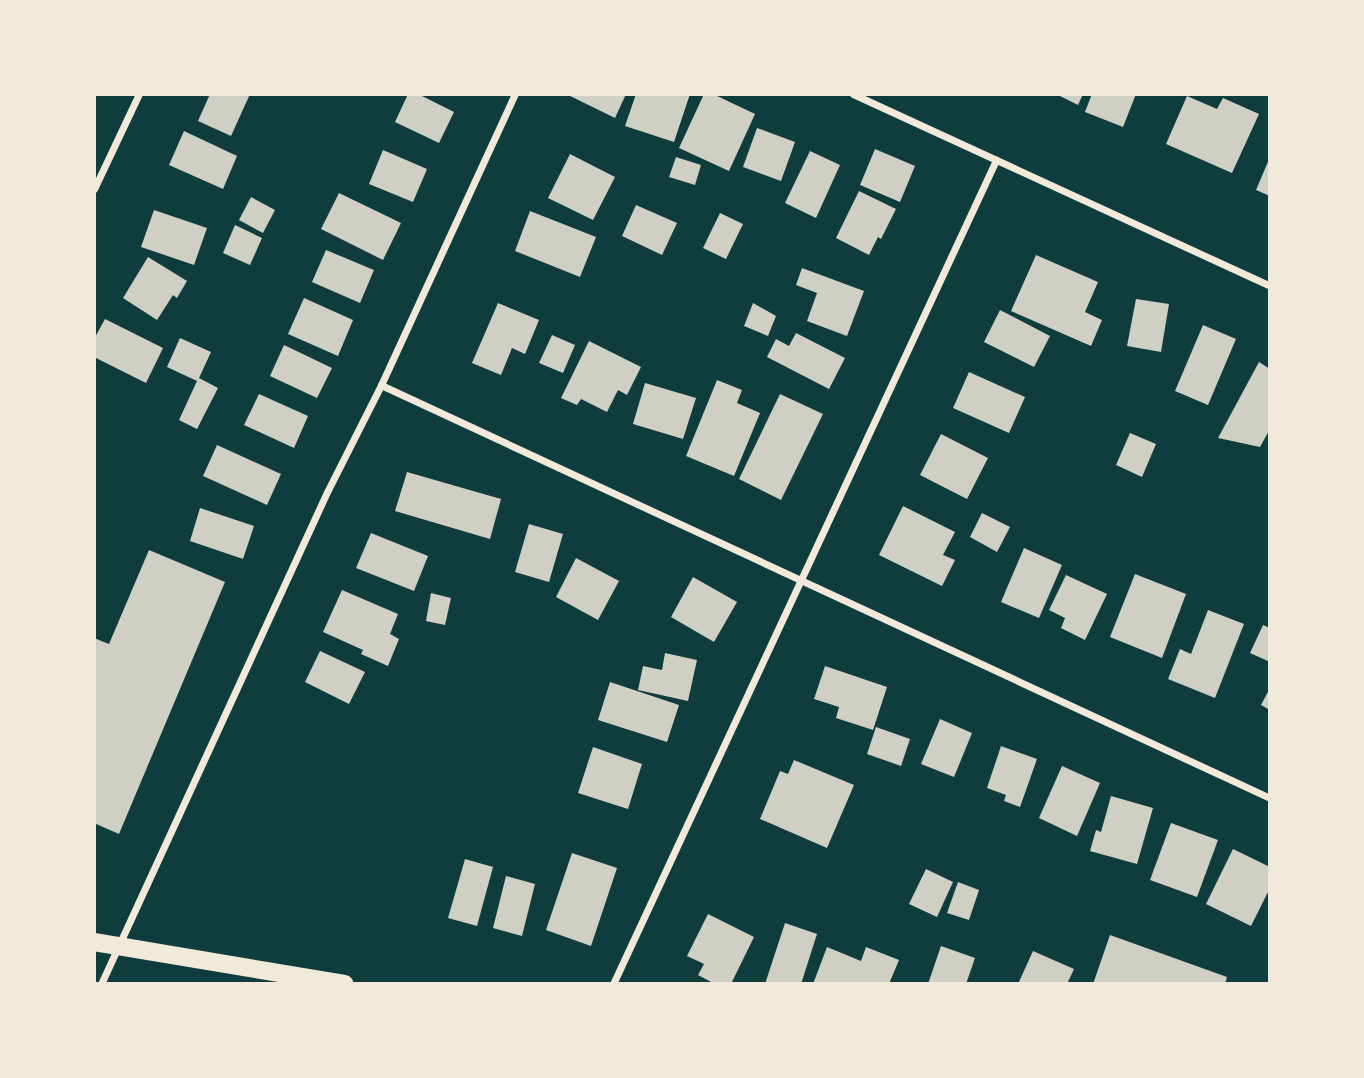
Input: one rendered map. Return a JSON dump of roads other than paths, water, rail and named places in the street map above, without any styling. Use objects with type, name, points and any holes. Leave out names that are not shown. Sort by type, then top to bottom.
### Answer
[{"type":"main road","points":[[94,942],[344,984]]},
{"type":"street","points":[[94,189],[139,94]]},
{"type":"street","points":[[101,984],[327,492],[381,385],[515,94]]},
{"type":"street","points":[[853,94],[1269,286]]},
{"type":"street","points":[[613,984],[996,160]]},
{"type":"street","points":[[381,385],[1269,798]]}]
